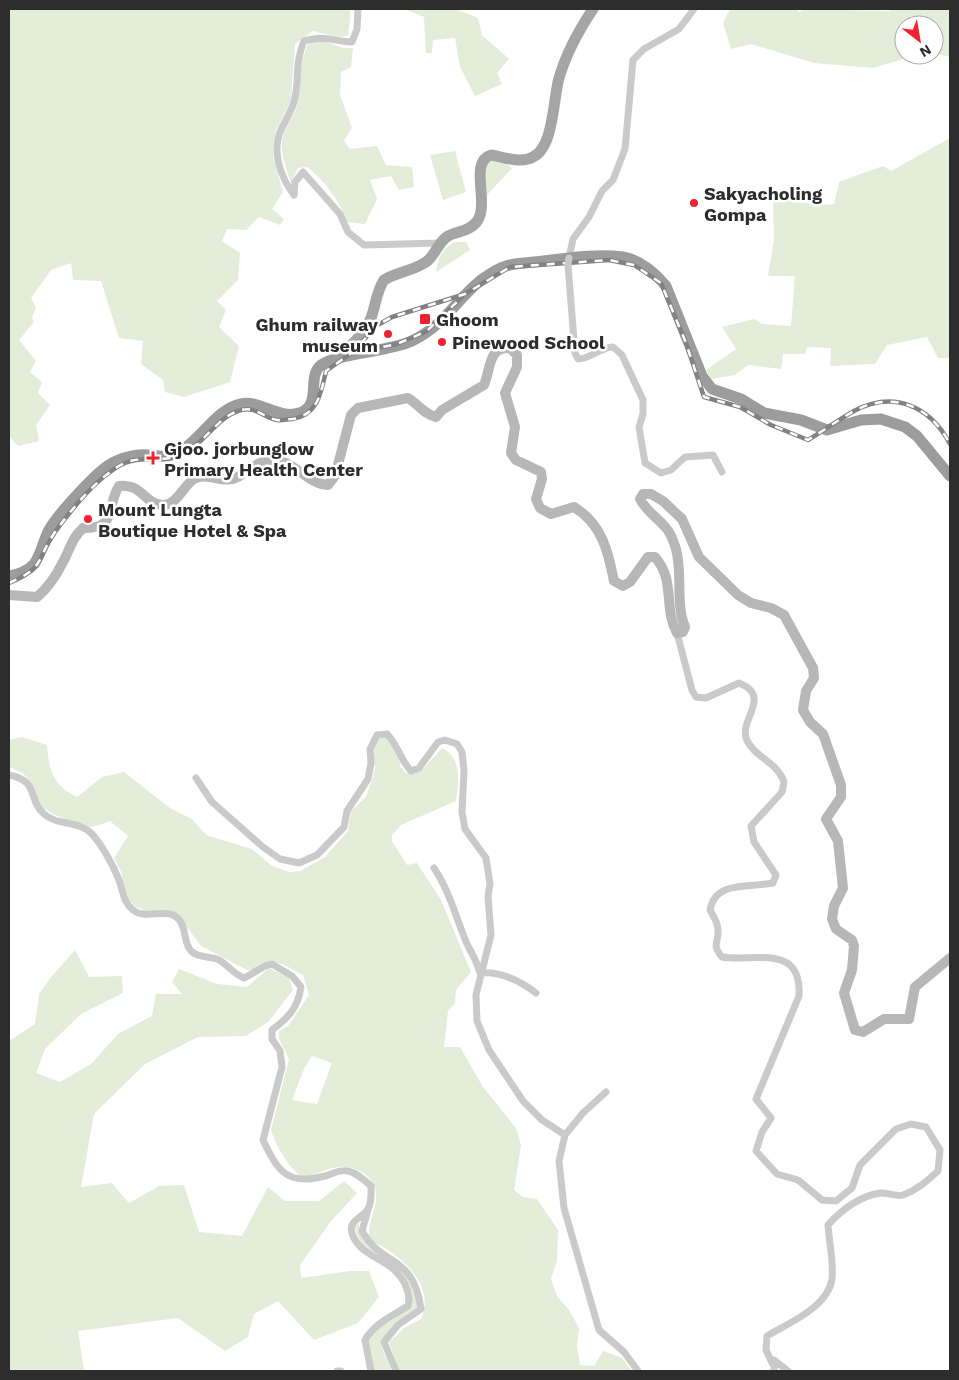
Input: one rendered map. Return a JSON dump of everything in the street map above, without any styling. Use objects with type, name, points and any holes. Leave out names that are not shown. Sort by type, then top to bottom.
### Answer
[{"type":"highway","points":[[9,576],[21,573],[34,563],[50,528],[95,476],[110,464],[123,458],[145,454],[168,456],[186,446],[228,409],[238,404],[247,403],[291,415],[300,413],[308,408],[313,400],[316,373],[321,365],[338,358],[383,351],[430,332],[481,280],[505,266],[624,257],[645,266],[656,274],[666,286],[702,376],[712,389],[740,399],[764,413],[801,420],[827,430],[861,420],[881,420],[905,427],[917,436],[950,476]]},
{"type":"main road","points":[[338,358],[364,332],[371,318],[380,286],[384,280],[427,261],[446,237],[468,229],[476,223],[481,213],[483,195],[479,167],[486,157],[492,155],[517,160],[526,159],[533,158],[542,150],[548,136],[559,78],[578,34],[593,9]]},
{"type":"main road","points":[[9,595],[37,597],[44,591],[63,564],[74,536],[83,528],[96,528],[104,524],[112,507],[113,495],[119,486],[128,484],[138,488],[155,503],[164,505],[172,502],[195,478],[204,476],[226,480],[234,479],[252,466],[273,460],[286,464],[317,485],[328,485],[335,476],[351,415],[358,408],[408,398],[420,405],[428,416],[436,417],[442,410],[484,385],[494,352],[501,347],[510,348],[517,355],[517,367],[506,393],[514,427],[511,453],[516,460],[541,472],[542,480],[536,499],[540,508],[551,514],[574,507],[588,516],[604,541],[614,581],[623,586],[630,582],[648,557],[655,557],[664,568],[670,592],[673,625],[677,633],[683,632],[685,627],[680,615],[680,578],[676,550],[668,529],[644,507],[640,499],[643,494],[651,494],[682,519],[699,557],[738,595],[784,615],[813,668],[814,678],[806,691],[803,710],[810,722],[823,734],[841,785],[842,797],[826,819],[838,841],[843,888],[834,906],[832,919],[836,929],[852,940],[854,946],[852,970],[844,993],[855,1030],[863,1032],[884,1019],[908,1019],[915,987],[950,958]]},
{"type":"street","points":[[358,9],[357,29],[352,42],[340,42],[322,36],[304,41],[297,58],[294,101],[280,131],[276,146],[285,184],[294,195],[295,182],[303,172],[340,214],[348,232],[364,245],[441,243]]},
{"type":"street","points":[[694,9],[679,30],[644,49],[633,60],[623,156],[612,180],[602,191],[589,217],[573,239],[569,262],[575,353],[578,358],[584,359],[604,347],[613,347],[622,354],[642,400],[643,414],[639,427],[645,462],[661,473],[671,470],[685,457],[713,455],[722,472]]},
{"type":"street","points":[[677,633],[692,690],[696,697],[706,698],[739,683],[747,686],[753,694],[753,709],[745,732],[747,740],[753,749],[777,767],[784,782],[782,792],[751,826],[754,842],[776,875],[773,883],[722,890],[712,900],[710,910],[719,931],[715,942],[717,952],[722,958],[736,960],[772,957],[787,963],[796,972],[800,982],[799,996],[756,1099],[771,1118],[762,1132],[756,1151],[777,1174],[798,1180],[822,1200],[836,1201],[852,1188],[860,1165],[896,1129],[911,1124],[926,1127],[940,1150],[938,1171],[922,1185],[901,1196],[882,1193],[867,1196],[839,1212],[828,1225],[832,1278],[828,1294],[815,1306],[767,1336],[766,1350],[773,1368]]},
{"type":"street","points":[[196,778],[212,802],[263,848],[280,859],[299,863],[317,855],[344,827],[347,811],[368,779],[371,763],[370,749],[377,735],[387,734],[394,740],[405,765],[411,771],[419,768],[438,742],[445,740],[457,744],[462,752],[464,771],[462,812],[465,829],[486,858],[490,884],[488,896],[491,935],[480,972],[476,995],[477,1021],[489,1050],[523,1101],[542,1120],[565,1135]]},
{"type":"street","points":[[9,775],[22,779],[30,785],[38,807],[44,815],[82,826],[92,834],[119,881],[126,903],[134,912],[142,914],[162,913],[175,916],[184,928],[189,948],[195,954],[217,959],[232,973],[244,978],[253,974],[261,966],[272,964],[292,976],[301,987],[299,999],[292,1013],[272,1030],[272,1039],[280,1051],[282,1067],[262,1140],[278,1166],[288,1176],[300,1181],[338,1171],[348,1171],[361,1177],[371,1186],[371,1198],[362,1231],[370,1246],[396,1261],[412,1276],[418,1292],[421,1309],[398,1325],[384,1342],[396,1371]]},
{"type":"street","points":[[434,868],[446,886],[468,944],[477,960],[480,972]]},
{"type":"street","points":[[480,972],[507,976],[536,994]]},
{"type":"street","points":[[606,1092],[583,1113],[565,1135],[559,1161],[564,1208],[599,1330],[624,1352],[638,1371]]},
{"type":"street","points":[[368,1210],[355,1220],[351,1227],[352,1235],[371,1255],[388,1263],[400,1274],[410,1299],[408,1306],[378,1325],[365,1340],[367,1359],[371,1371]]},
{"type":"street","points":[[773,1368],[774,1360],[788,1371]]},
{"type":"green space","points":[[9,9],[351,9],[348,36],[338,37],[313,31],[295,44],[291,101],[276,131],[273,143],[273,157],[283,192],[272,209],[284,219],[280,225],[259,217],[246,230],[227,229],[222,241],[240,253],[238,280],[217,301],[226,310],[219,327],[239,346],[230,382],[184,397],[165,392],[163,380],[141,364],[143,341],[119,338],[101,281],[73,280],[71,263],[51,270],[31,298],[36,307],[32,318],[34,322],[19,340],[36,361],[30,372],[42,382],[38,393],[50,405],[36,425],[39,441],[18,446],[9,436]]},
{"type":"green space","points":[[405,9],[456,9],[478,18],[482,35],[509,59],[497,73],[502,84],[475,96],[460,67],[455,38],[433,40],[432,53],[426,53],[424,17]]},
{"type":"green space","points":[[730,9],[797,9],[799,12],[804,9],[889,11],[891,9],[950,9],[950,57],[944,56],[944,15],[894,15],[894,62],[873,68],[814,63],[751,44],[731,49],[723,23]]},
{"type":"green space","points":[[321,40],[343,48],[353,48],[351,67],[341,72],[340,95],[352,128],[344,141],[350,149],[377,146],[386,165],[412,167],[414,187],[399,190],[391,176],[370,180],[377,199],[365,224],[347,222],[331,192],[307,167],[298,168],[291,183],[283,158],[282,139],[297,105],[301,66],[305,52],[308,44]]},
{"type":"green space","points":[[950,138],[950,358],[938,358],[927,337],[887,345],[875,364],[830,366],[831,348],[807,347],[805,354],[783,354],[781,369],[748,365],[735,375],[711,379],[706,370],[736,349],[722,327],[754,319],[762,324],[791,326],[795,276],[768,276],[774,240],[773,198],[820,205],[834,204],[839,182],[883,166],[891,171]]},
{"type":"green space","points":[[455,151],[466,192],[443,200],[430,155]]},
{"type":"green space","points":[[490,161],[503,161],[512,168],[486,196],[483,167]]},
{"type":"green space","points":[[454,242],[466,242],[470,250],[436,272],[441,255]]},
{"type":"green space","points":[[22,737],[47,745],[51,770],[57,782],[77,797],[102,777],[124,772],[170,808],[192,819],[206,835],[252,849],[272,866],[289,872],[300,871],[325,857],[348,831],[351,811],[366,797],[373,777],[375,767],[372,751],[378,738],[387,738],[401,758],[400,766],[406,773],[417,772],[422,769],[442,748],[448,752],[453,758],[458,771],[456,801],[401,825],[392,835],[392,841],[407,865],[417,863],[441,900],[471,972],[456,990],[455,1003],[448,1011],[444,1047],[460,1047],[483,1087],[516,1128],[521,1145],[514,1190],[523,1197],[537,1199],[558,1230],[557,1260],[551,1279],[557,1296],[569,1310],[579,1328],[577,1345],[580,1365],[594,1366],[603,1351],[622,1358],[632,1371],[399,1371],[389,1342],[404,1328],[421,1319],[425,1301],[420,1283],[409,1268],[392,1253],[369,1238],[369,1228],[376,1200],[376,1192],[371,1180],[360,1171],[346,1167],[334,1168],[302,1177],[283,1156],[271,1130],[289,1059],[279,1039],[279,1031],[288,1026],[309,995],[303,975],[277,962],[265,963],[251,972],[201,946],[177,914],[162,910],[146,911],[136,907],[126,896],[121,871],[114,858],[128,836],[110,821],[91,827],[65,819],[41,806],[25,775],[9,767],[9,740]],"holes":[[[312,1056],[332,1063],[317,1104],[292,1100],[304,1069]]]},
{"type":"green space","points":[[75,950],[89,977],[122,976],[123,993],[81,1014],[45,1049],[36,1073],[60,1082],[91,1064],[118,1034],[152,1016],[156,994],[182,994],[172,982],[179,969],[217,984],[247,987],[269,968],[289,978],[293,990],[268,1022],[246,1036],[198,1037],[145,1064],[94,1114],[81,1187],[112,1183],[129,1203],[159,1186],[184,1185],[199,1232],[242,1236],[268,1187],[285,1201],[319,1201],[344,1181],[357,1193],[331,1221],[300,1265],[301,1278],[350,1271],[369,1271],[379,1297],[358,1323],[314,1340],[278,1301],[254,1314],[248,1337],[225,1351],[178,1318],[78,1331],[84,1371],[9,1371],[9,1041],[35,1024],[39,994]]},
{"type":"green space","points":[[359,1222],[362,1236],[370,1246],[400,1267],[410,1282],[416,1299],[417,1309],[396,1323],[382,1340],[383,1351],[392,1371],[373,1371],[368,1344],[376,1330],[405,1311],[410,1306],[412,1300],[406,1281],[400,1271],[387,1260],[367,1248],[357,1235],[355,1226]]},
{"type":"railway","points":[[9,583],[21,578],[34,568],[55,532],[69,513],[96,484],[115,468],[139,459],[167,458],[181,455],[189,451],[224,419],[238,411],[254,410],[272,419],[279,420],[301,417],[308,413],[317,402],[326,371],[357,349],[374,327],[392,317],[465,294],[510,267],[609,260],[634,265],[661,283],[686,343],[704,397],[740,407],[771,425],[808,440],[854,411],[883,402],[897,402],[910,405],[921,411],[942,431],[950,444]]},
{"type":"railway","points":[[352,353],[397,344],[427,331],[462,297]]},
{"type":"place","name":"Sakyacholing Gompa","points":[[694,203]]},
{"type":"place","name":"Ghoom","points":[[425,319]]},
{"type":"place","name":"Ghum railway museum","points":[[388,334]]},
{"type":"place","name":"Pinewood School","points":[[442,342]]},
{"type":"place","name":"Gjoo. jorbunglow Primary Health Center","points":[[153,458]]},
{"type":"place","name":"Mount Lungta Boutique Hotel & Spa","points":[[88,519]]}]
